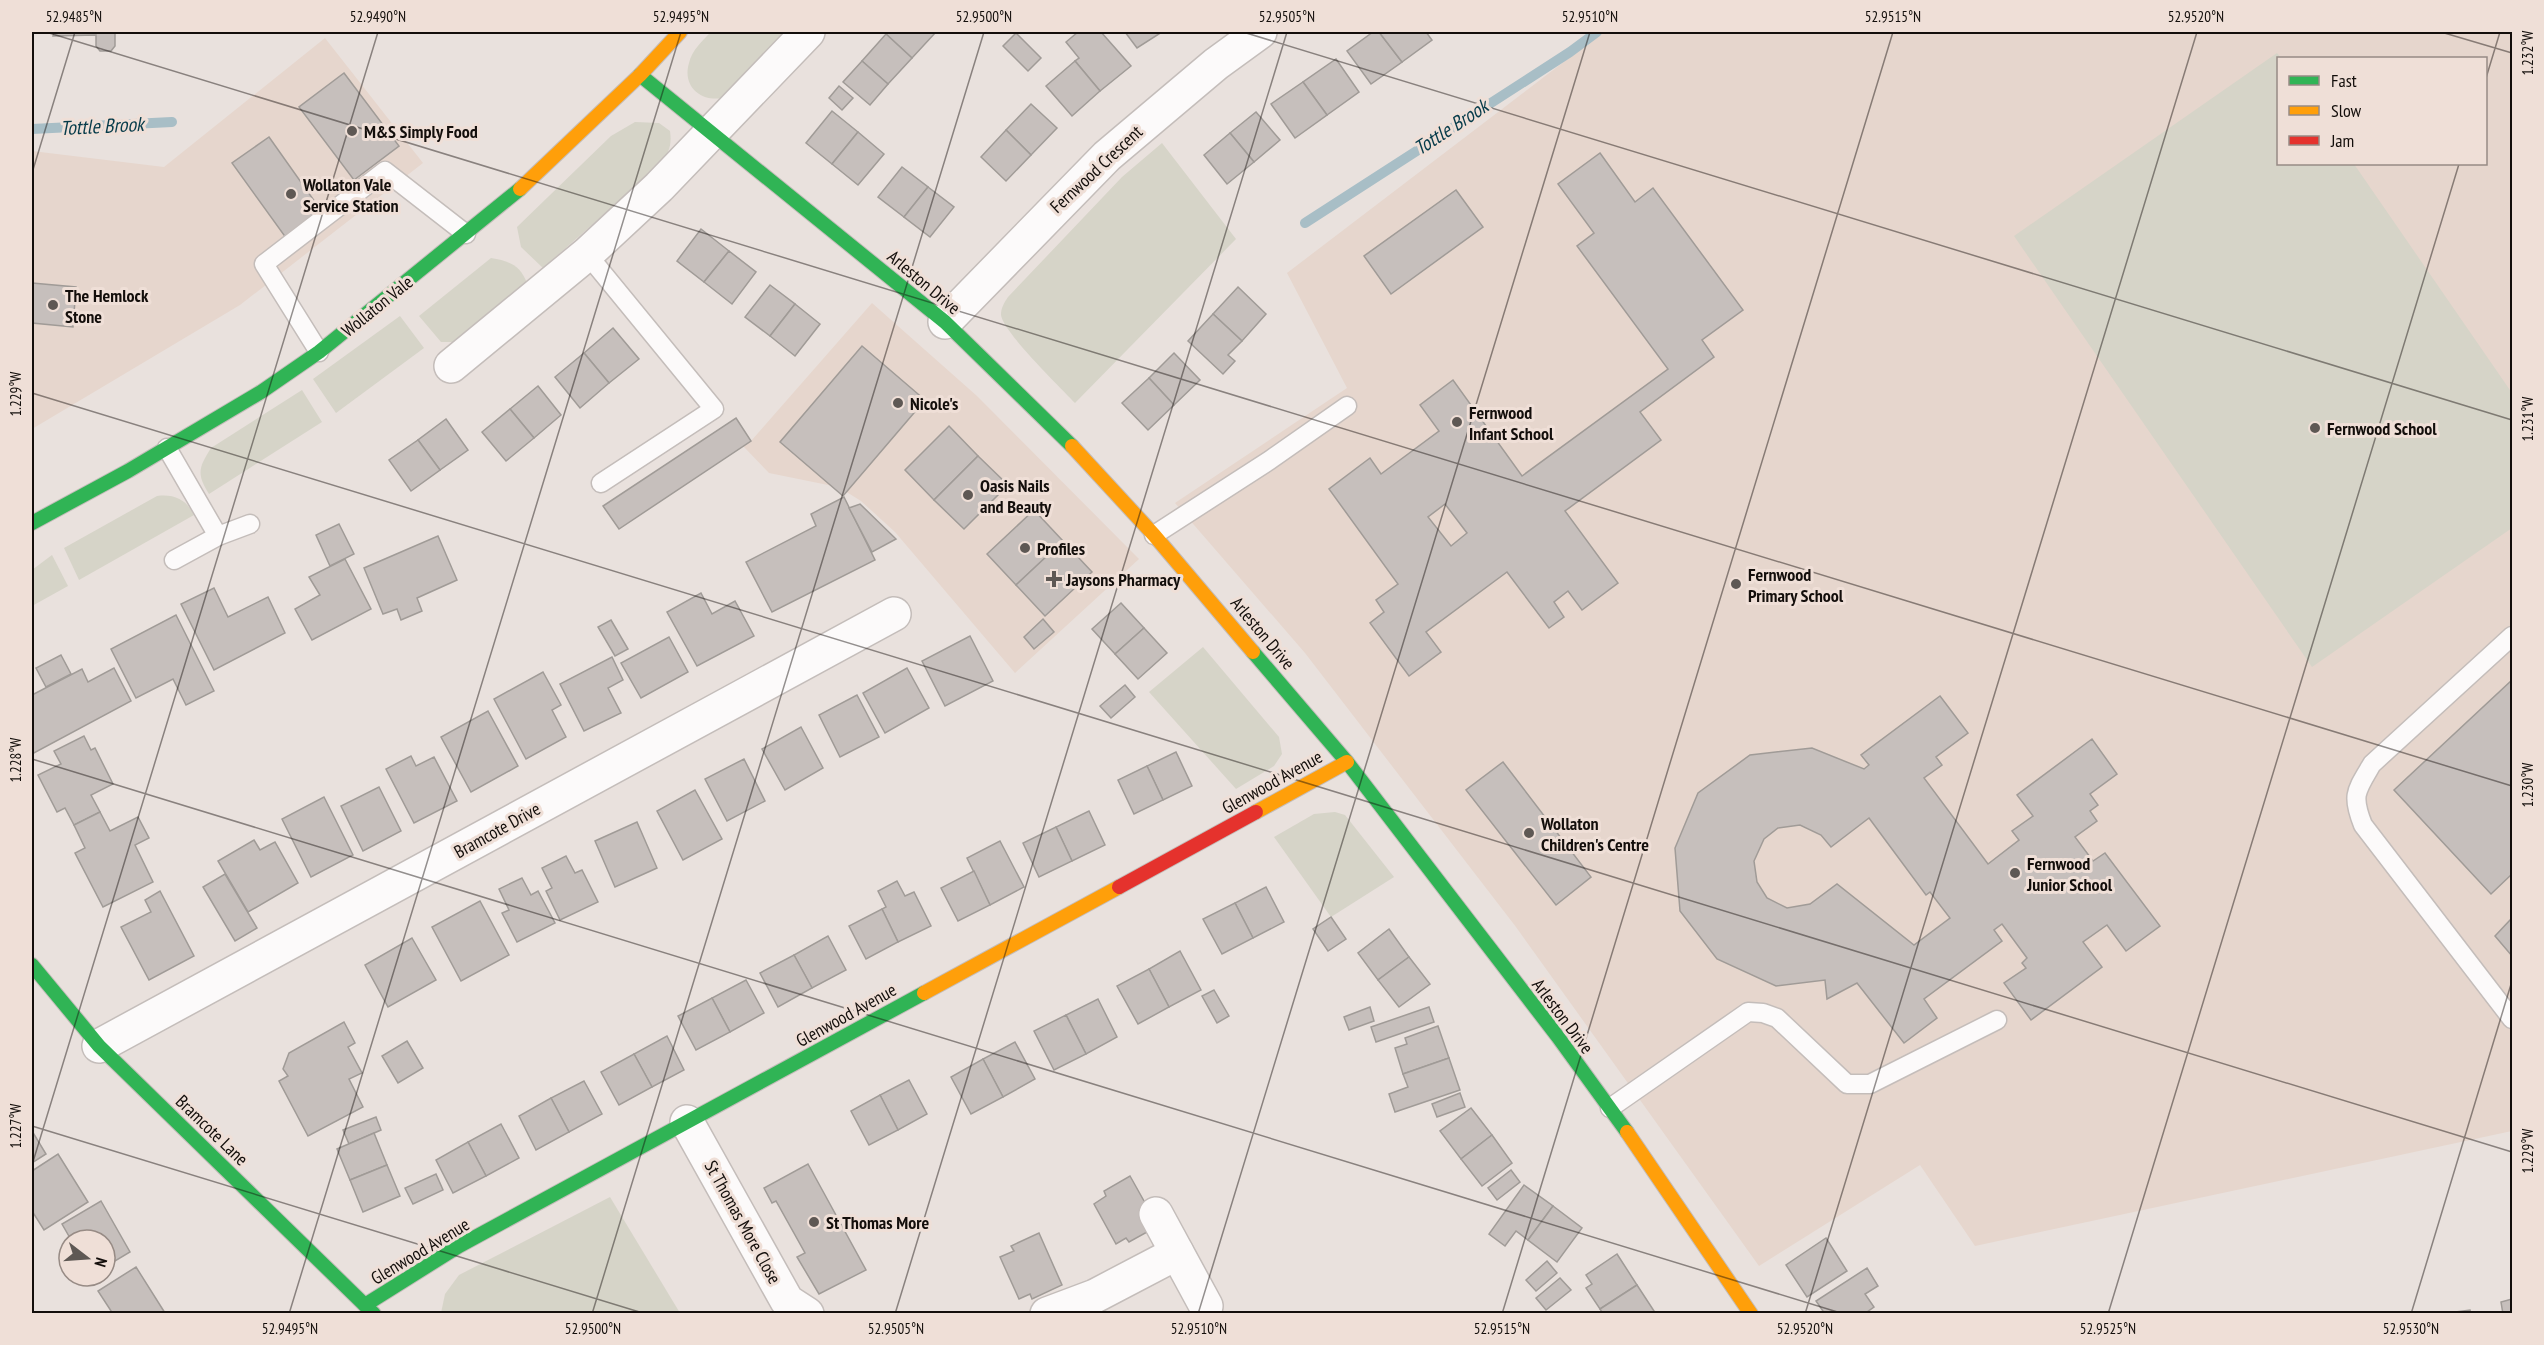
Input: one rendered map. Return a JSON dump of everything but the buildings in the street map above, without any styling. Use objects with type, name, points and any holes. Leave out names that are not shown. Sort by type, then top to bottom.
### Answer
[{"type":"street","name":"Wollaton Vale","points":[[32,523],[167,448],[261,392],[319,352],[517,192],[640,75],[680,32]]},
{"type":"street","points":[[451,366],[586,254],[712,135],[808,32]]},
{"type":"street","name":"Fernwood Crescent","points":[[945,322],[1107,156],[1216,64],[1260,32]]},
{"type":"street","name":"Arleston Drive","points":[[640,75],[945,322],[1049,422],[1154,535],[1347,762],[1650,1162],[1751,1314]]},
{"type":"street","name":"Bramcote Drive","points":[[99,1046],[894,614]]},
{"type":"street","name":"Glenwood Avenue","points":[[370,1310],[459,1246],[1347,762]]},
{"type":"street","name":"Bramcote Lane","points":[[32,965],[99,1046],[370,1310]]},
{"type":"street","name":"St Thomas More Close","points":[[687,1122],[787,1300],[807,1314]]},
{"type":"street","points":[[1155,1214],[1206,1306]]},
{"type":"street","points":[[1047,1314],[1095,1296],[1177,1253]]},
{"type":"lane","points":[[319,352],[264,264],[385,171],[466,234]]},
{"type":"lane","points":[[586,254],[714,409],[601,483]]},
{"type":"lane","points":[[1154,535],[1270,460],[1347,406]]},
{"type":"lane","points":[[167,448],[218,536]]},
{"type":"lane","points":[[174,560],[218,536],[250,524]]},
{"type":"lane","points":[[2512,636],[2372,764],[2358,788],[2354,804],[2363,825],[2512,1019]]},
{"type":"lane","points":[[1610,1108],[1748,1012],[1763,1013],[1777,1018],[1847,1084],[1870,1084],[1997,1020]]},
{"type":"shaded area","points":[[711,32],[788,32],[729,96],[712,98],[705,97],[692,88],[688,73],[693,54]]},
{"type":"shaded area","name":"Fernwood Primary School","points":[[1603,32],[2512,32],[2512,1131],[1975,1246],[1920,1165],[1759,1266],[1516,927],[1305,653],[1175,503],[1347,388],[1287,273]]},
{"type":"shaded area","points":[[325,38],[423,163],[240,305],[32,429],[32,151],[164,167]]},
{"type":"shaded area","points":[[2277,53],[2280,57],[2277,57],[2277,165],[2355,165],[2512,393],[2512,528],[2312,667],[2014,236]]},
{"type":"shaded area","points":[[635,122],[659,123],[670,131],[671,140],[664,160],[543,268],[521,247],[517,227],[611,136]]},
{"type":"shaded area","points":[[1162,143],[1236,239],[1075,403],[1011,334],[1001,315],[1002,308],[1008,297],[1122,177]]},
{"type":"shaded area","points":[[491,258],[513,265],[521,272],[527,283],[453,342],[441,342],[419,316]]},
{"type":"shaded area","points":[[872,303],[977,396],[1139,559],[1015,673],[895,532],[861,501],[845,491],[828,485],[769,473],[743,446],[751,441]]},
{"type":"shaded area","points":[[400,316],[424,348],[336,413],[313,379]]},
{"type":"shaded area","points":[[302,390],[322,422],[209,494],[202,481],[201,471],[211,448]]},
{"type":"shaded area","points":[[157,496],[169,496],[183,501],[194,515],[79,580],[64,548]]},
{"type":"shaded area","points":[[52,555],[68,586],[32,606],[32,570]]},
{"type":"shaded area","points":[[1203,647],[1279,737],[1282,754],[1274,766],[1236,789],[1149,692]]},
{"type":"shaded area","points":[[1335,812],[1345,815],[1394,877],[1331,917],[1274,837],[1314,814]]},
{"type":"shaded area","points":[[610,1197],[680,1313],[441,1313],[445,1294],[459,1275]]},
{"type":"waterway","name":"Tottle Brook","points":[[1305,223],[1570,52],[1597,32]]},
{"type":"waterway","name":"Tottle Brook","points":[[32,129],[172,122]]},
{"type":"traffic: fast","points":[[640,75],[945,322],[1072,446]]},
{"type":"traffic: fast","points":[[32,523],[128,471],[261,392],[319,352],[520,189]]},
{"type":"traffic: fast","points":[[1253,652],[1347,762],[1558,1037],[1627,1132]]},
{"type":"traffic: fast","points":[[32,965],[99,1046],[374,1314]]},
{"type":"traffic: fast","points":[[365,1305],[459,1246],[924,993]]},
{"type":"traffic: slow","points":[[520,189],[640,75],[680,32]]},
{"type":"traffic: slow","points":[[1072,446],[1154,535],[1253,652]]},
{"type":"traffic: slow","points":[[1256,812],[1347,762]]},
{"type":"traffic: slow","points":[[924,993],[1119,887]]},
{"type":"traffic: slow","points":[[1627,1132],[1751,1314]]},
{"type":"traffic: jam","points":[[1119,887],[1256,812]]},
{"type":"place","name":"M&S Simply Food","points":[[352,131]]},
{"type":"place","name":"Wollaton Vale Service Station","points":[[291,194]]},
{"type":"place","name":"The Hemlock Stone","points":[[53,305]]},
{"type":"place","name":"Nicole's","points":[[898,403]]},
{"type":"place","name":"Fernwood Infant School","points":[[1457,422]]},
{"type":"place","name":"Fernwood School","points":[[2315,428]]},
{"type":"place","name":"Oasis Nails and Beauty","points":[[968,495]]},
{"type":"place","name":"Profiles","points":[[1025,548]]},
{"type":"place","name":"Jaysons Pharmacy","points":[[1054,579]]},
{"type":"place","name":"Fernwood Primary School","points":[[1736,584]]},
{"type":"place","name":"Wollaton Children's Centre","points":[[1529,833]]},
{"type":"place","name":"Fernwood Junior School","points":[[2015,873]]},
{"type":"place","name":"St Thomas More","points":[[814,1222]]}]
